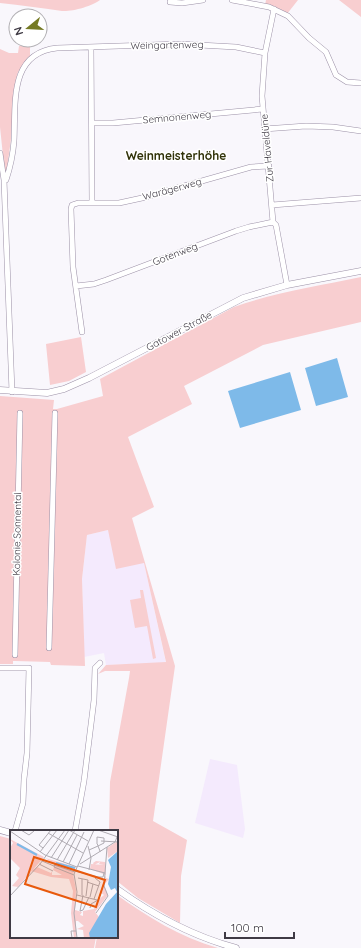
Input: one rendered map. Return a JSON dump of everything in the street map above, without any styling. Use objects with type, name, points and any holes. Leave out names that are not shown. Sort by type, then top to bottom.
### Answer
[{"type":"main road","name":"Gatower Straße","points":[[0,390],[12,392],[47,393],[68,387],[243,298],[287,285],[361,271]]},
{"type":"main road","points":[[0,830],[10,833]]},
{"type":"main road","points":[[118,890],[140,905],[179,927],[236,948]]},
{"type":"street","points":[[170,2],[182,3],[203,0]]},
{"type":"street","points":[[232,0],[274,9],[293,20],[309,38],[326,52],[336,75],[347,82],[361,83]]},
{"type":"street","name":"Zur Haveldüne","points":[[274,9],[265,53],[263,109],[273,222],[276,225],[287,285]]},
{"type":"street","name":"Weingartenweg","points":[[4,180],[6,180],[8,173],[12,152],[17,88],[23,69],[37,54],[50,49],[182,44],[211,44],[265,53]]},
{"type":"street","points":[[91,47],[92,203]]},
{"type":"street","name":"Semnonenweg","points":[[92,123],[113,123],[263,109]]},
{"type":"street","points":[[264,129],[306,126],[333,127],[361,131]]},
{"type":"street","points":[[0,153],[4,180],[12,392]]},
{"type":"street","name":"Warägerweg","points":[[76,286],[73,267],[72,205],[119,203],[142,198],[251,167],[269,166]]},
{"type":"street","points":[[272,205],[361,198]]},
{"type":"street","name":"Gotenweg","points":[[76,286],[94,284],[249,227],[273,222]]},
{"type":"street","points":[[76,286],[82,332]]},
{"type":"street","name":"Kolonie Sonnental","points":[[15,655],[20,413]]},
{"type":"street","points":[[49,648],[55,413]]},
{"type":"street","points":[[75,830],[84,780],[94,700],[95,668],[100,663]]},
{"type":"street","points":[[0,668],[29,668],[27,752],[23,803],[16,830]]},
{"type":"shaded area","points":[[0,0],[100,0],[76,10],[66,11],[0,3]]},
{"type":"shaded area","points":[[266,0],[298,0],[287,14],[265,5]]},
{"type":"shaded area","points":[[339,0],[361,0],[361,17]]},
{"type":"shaded area","points":[[19,48],[30,48],[30,57],[18,72],[14,90],[11,139],[5,175],[0,127],[0,49],[9,53],[18,53]]},
{"type":"shaded area","points":[[361,277],[361,322],[263,345],[184,386],[192,404],[128,437],[154,507],[132,518],[175,666],[153,821],[187,840],[181,876],[180,923],[138,898],[118,882],[118,830],[109,830],[110,782],[130,671],[105,671],[98,674],[106,665],[166,662],[144,563],[116,569],[108,530],[87,535],[82,579],[85,666],[51,665],[50,662],[15,661],[13,661],[13,664],[0,664],[0,396],[54,400],[53,409],[57,409],[103,396],[100,379],[234,307],[281,293]]},
{"type":"shaded area","points":[[81,337],[86,372],[69,381],[50,385],[46,344]]},
{"type":"shaded area","points":[[108,530],[144,563],[166,663],[106,665],[104,653],[84,657],[82,579],[87,535]]},
{"type":"shaded area","points":[[140,590],[143,590],[156,658],[153,659],[147,626],[135,628],[130,600],[141,598]]},
{"type":"shaded area","points":[[210,759],[237,765],[245,829],[243,838],[195,823]]},
{"type":"shaded area","points":[[0,836],[10,839],[10,938],[96,938],[94,948],[0,948]]},
{"type":"shaded area","points":[[118,896],[165,926],[218,948],[95,948],[97,938],[118,938]]},
{"type":"water","points":[[337,358],[348,397],[316,406],[305,368]]},
{"type":"water","points":[[290,372],[301,410],[240,428],[228,391]]},
{"type":"district","name":"Weinmeisterhöhe","points":[[176,155]]}]
